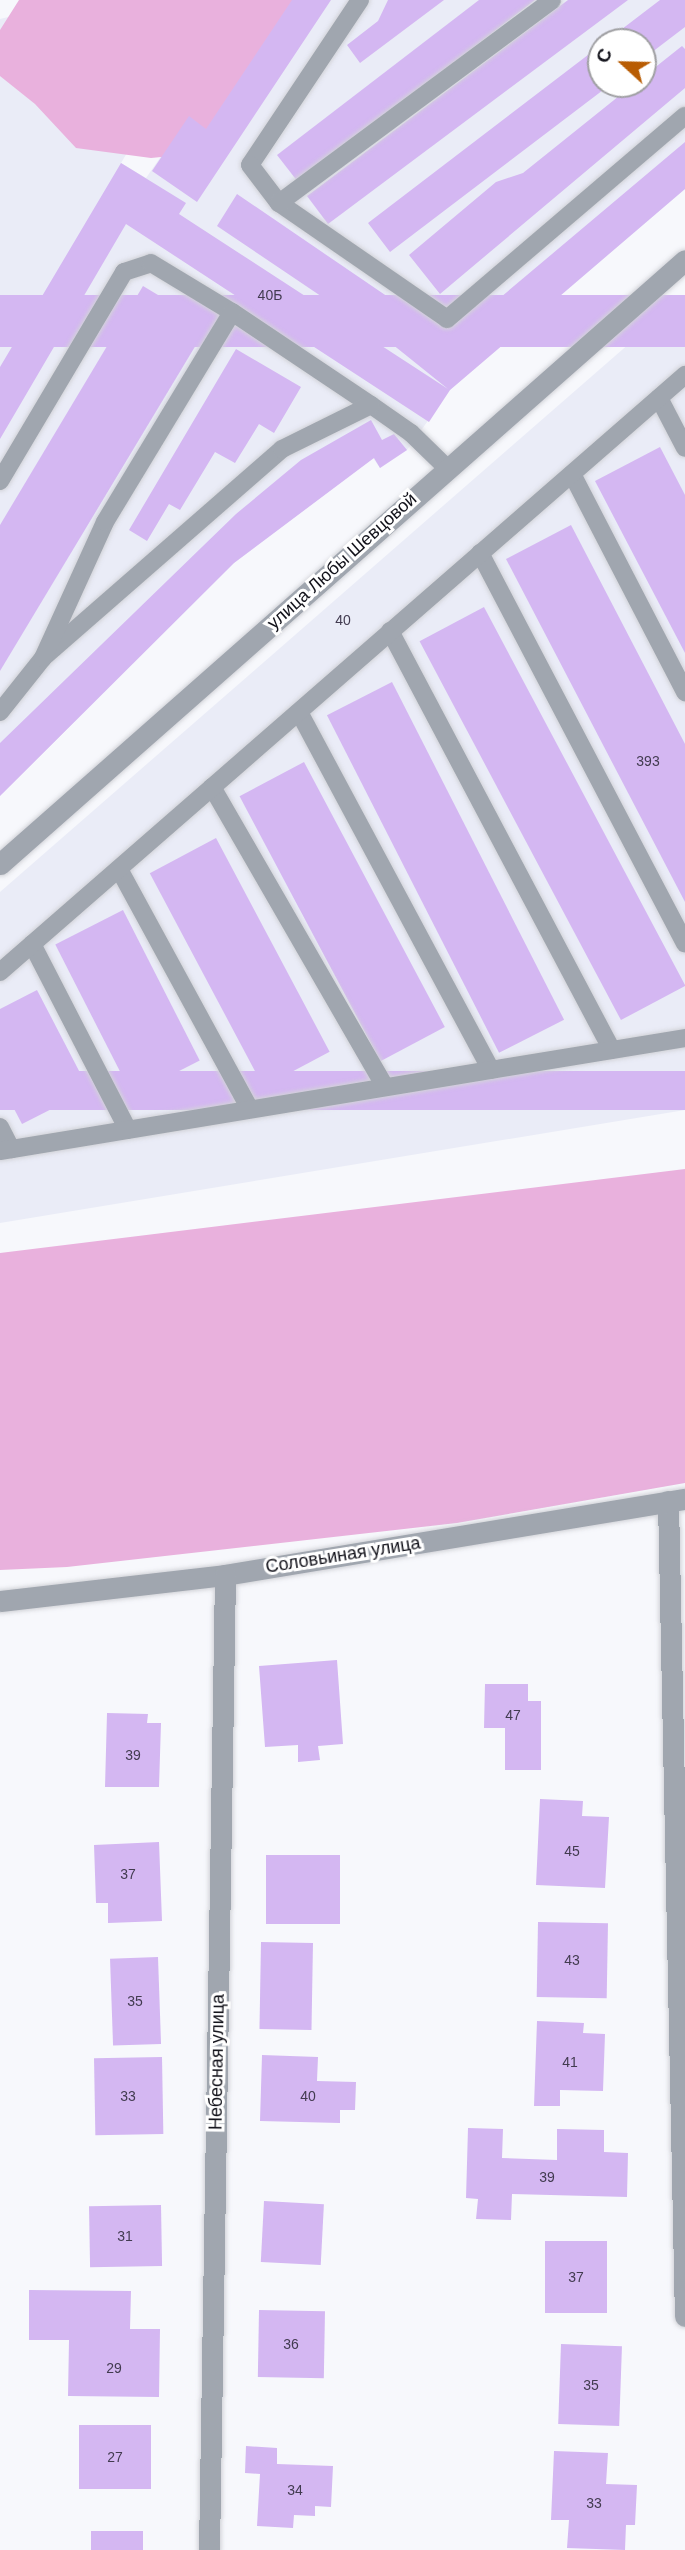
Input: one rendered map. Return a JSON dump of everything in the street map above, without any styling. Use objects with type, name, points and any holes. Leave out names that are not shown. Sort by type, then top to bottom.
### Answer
[{"type":"street","name":"улица Любы Шевцовой","points":[[0,864],[685,260]]},
{"type":"street","name":"Соловьиная улица","points":[[0,1601],[225,1575],[676,1500]]},
{"type":"street","points":[[676,1500],[685,2316]]},
{"type":"street","name":"Небесная улица","points":[[209,2550],[225,1575]]},
{"type":"lane","points":[[360,0],[250,165],[279,202],[447,319],[685,116]]},
{"type":"lane","points":[[279,202],[552,0]]},
{"type":"lane","points":[[0,481],[124,272],[151,263],[232,312],[371,405],[411,433],[447,468]]},
{"type":"lane","points":[[43,658],[105,522],[232,312]]},
{"type":"lane","points":[[0,972],[685,375]]},
{"type":"lane","points":[[659,398],[685,448]]},
{"type":"lane","points":[[0,712],[43,658],[282,449],[371,405]]},
{"type":"lane","points":[[572,474],[685,692]]},
{"type":"lane","points":[[480,553],[685,943]]},
{"type":"lane","points":[[390,632],[612,1050]]},
{"type":"lane","points":[[299,712],[491,1070]]},
{"type":"lane","points":[[212,787],[385,1087]]},
{"type":"lane","points":[[119,869],[250,1109]]},
{"type":"lane","points":[[32,944],[128,1130]]},
{"type":"lane","points":[[0,1127],[6,1150],[685,1038]]},
{"type":"shaded area","points":[[19,0],[306,0],[202,153],[151,158],[76,148],[35,104],[0,76],[0,30]]},
{"type":"shaded area","points":[[78,0],[180,64],[121,163],[146,178],[189,116],[292,0],[685,0],[685,189],[450,390],[407,450],[380,468],[373,458],[234,563],[0,796],[0,19]]},
{"type":"shaded area","points":[[685,295],[685,1110],[0,1223],[0,892]]},
{"type":"shaded area","points":[[685,1169],[685,1483],[457,1523],[67,1567],[0,1570],[0,1253]]},
{"type":"building","points":[[292,0],[331,0],[197,202],[152,171],[189,116],[206,129]]},
{"type":"building","points":[[388,0],[444,0],[360,63],[347,45],[378,21]]},
{"type":"building","points":[[479,0],[535,0],[298,182],[277,155]]},
{"type":"building","points":[[568,0],[628,0],[328,224],[307,196]]},
{"type":"building","points":[[660,0],[685,0],[685,27],[657,48],[657,28],[623,28]]},
{"type":"building","points":[[682,46],[685,49],[685,88],[440,294],[409,255],[496,182],[523,173],[617,98],[657,98],[657,66]]},
{"type":"building","points":[[587,56],[587,98],[593,98],[390,252],[368,223]]},
{"type":"building","points":[[685,142],[685,189],[450,390],[429,422],[126,224],[0,439],[0,367],[121,163],[186,203],[179,214],[448,389],[392,344],[217,226],[237,194],[413,314],[444,345]]},
{"type":"building","points":[[143,286],[208,325],[0,671],[0,525]]},
{"type":"building","points":[[0,295],[685,295],[685,347],[0,347]]},
{"type":"building","points":[[236,349],[301,387],[274,433],[259,424],[235,463],[215,452],[180,510],[169,504],[147,541],[129,530]]},
{"type":"building","points":[[371,420],[382,440],[394,434],[407,450],[380,468],[374,458],[234,563],[0,796],[0,743],[236,514],[301,460]]},
{"type":"building","points":[[660,447],[685,495],[685,653],[595,481]]},
{"type":"building","points":[[571,525],[685,744],[685,902],[506,559]]},
{"type":"building","points":[[484,607],[685,985],[621,1020],[420,641]]},
{"type":"building","points":[[392,682],[564,1020],[499,1053],[327,715]]},
{"type":"building","points":[[304,762],[445,1027],[380,1061],[240,796]]},
{"type":"building","points":[[216,838],[330,1052],[263,1087],[150,873]]},
{"type":"building","points":[[123,910],[200,1061],[132,1095],[55,945]]},
{"type":"building","points":[[37,990],[89,1090],[22,1124],[0,1082],[0,1009]]},
{"type":"building","points":[[0,1071],[685,1071],[685,1110],[0,1110]]},
{"type":"building","points":[[337,1660],[343,1744],[318,1746],[320,1760],[298,1762],[298,1745],[265,1747],[259,1666]]},
{"type":"building","points":[[485,1684],[528,1684],[528,1701],[541,1701],[541,1770],[505,1770],[505,1728],[484,1728]]},
{"type":"building","points":[[107,1713],[148,1714],[147,1723],[161,1723],[159,1787],[105,1787]]},
{"type":"building","points":[[540,1799],[583,1801],[582,1816],[609,1817],[605,1888],[536,1885]]},
{"type":"building","points":[[159,1842],[162,1921],[108,1923],[108,1903],[96,1903],[94,1845]]},
{"type":"building","points":[[266,1855],[340,1855],[340,1924],[266,1924]]},
{"type":"building","points":[[538,1922],[608,1923],[607,1998],[537,1997]]},
{"type":"building","points":[[261,1942],[313,1943],[311,2030],[259,2029]]},
{"type":"building","points":[[158,1957],[161,2044],[113,2046],[110,1959]]},
{"type":"building","points":[[537,2021],[584,2023],[583,2033],[605,2034],[603,2091],[560,2090],[560,2106],[534,2106]]},
{"type":"building","points":[[262,2055],[318,2057],[317,2081],[356,2082],[355,2110],[340,2110],[340,2123],[260,2121]]},
{"type":"building","points":[[162,2057],[163,2134],[95,2135],[94,2058]]},
{"type":"building","points":[[468,2128],[503,2129],[502,2158],[557,2160],[557,2129],[604,2130],[604,2152],[628,2153],[627,2197],[512,2194],[511,2220],[476,2219],[478,2199],[466,2198]]},
{"type":"building","points":[[264,2201],[324,2204],[321,2265],[261,2262]]},
{"type":"building","points":[[161,2205],[162,2266],[90,2267],[89,2206]]},
{"type":"building","points":[[545,2241],[607,2241],[607,2313],[545,2313]]},
{"type":"building","points":[[29,2290],[131,2291],[130,2329],[160,2329],[159,2397],[68,2396],[69,2340],[29,2340]]},
{"type":"building","points":[[259,2310],[325,2311],[324,2378],[258,2377]]},
{"type":"building","points":[[561,2344],[622,2346],[619,2426],[558,2424]]},
{"type":"building","points":[[79,2425],[151,2425],[151,2489],[79,2489]]},
{"type":"building","points":[[246,2446],[277,2448],[277,2464],[333,2466],[331,2507],[315,2506],[315,2516],[294,2515],[293,2528],[257,2526],[260,2474],[245,2473]]},
{"type":"building","points":[[554,2451],[608,2453],[606,2484],[637,2485],[635,2525],[626,2525],[625,2550],[567,2548],[569,2520],[551,2520]]},
{"type":"building","points":[[91,2531],[143,2531],[143,2550],[91,2550]]}]
